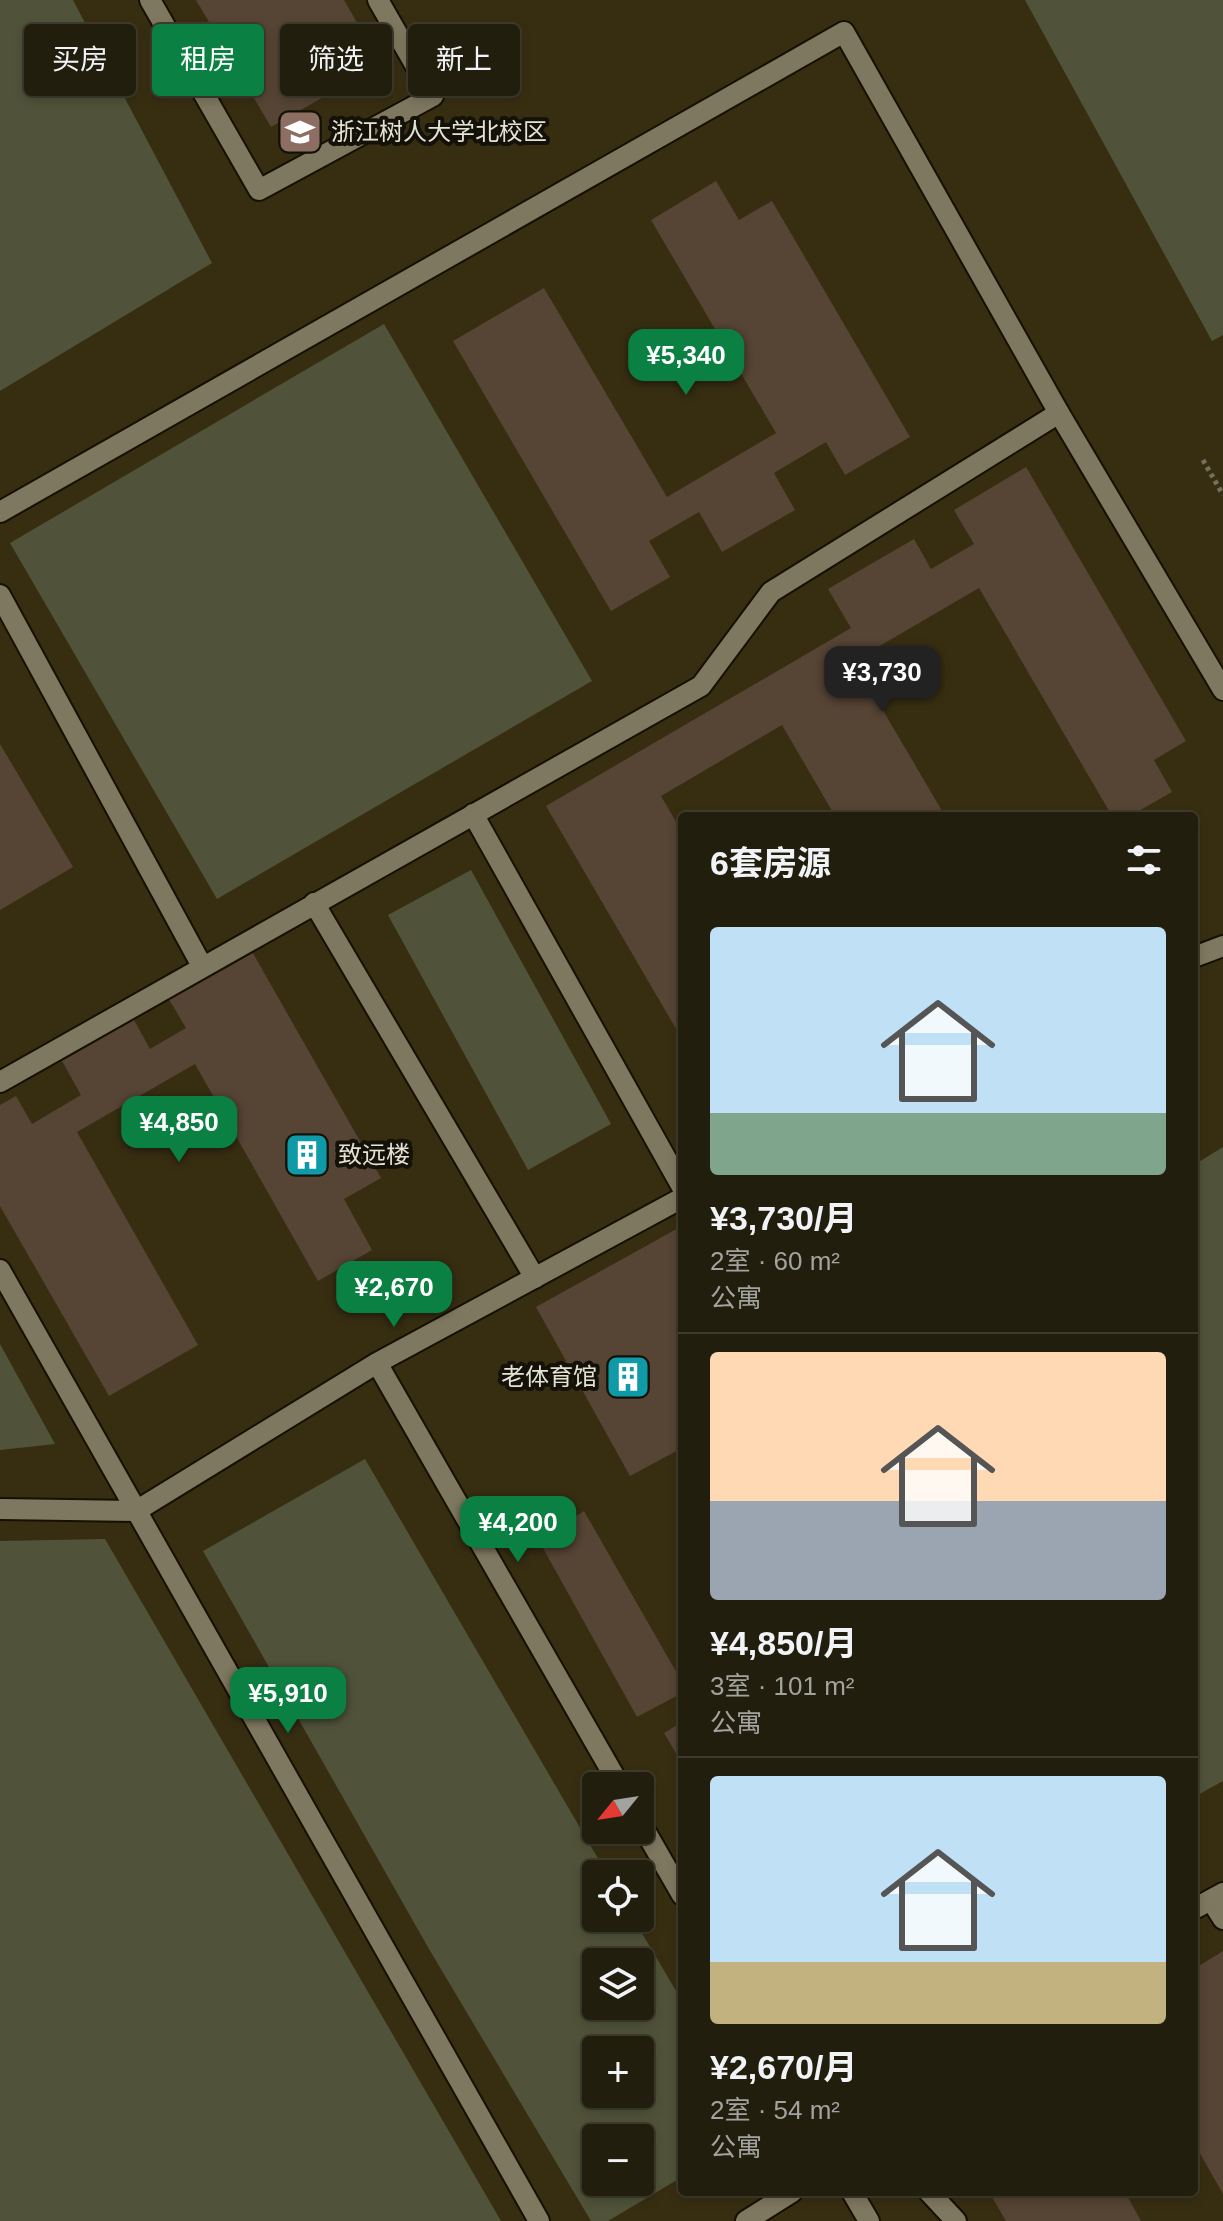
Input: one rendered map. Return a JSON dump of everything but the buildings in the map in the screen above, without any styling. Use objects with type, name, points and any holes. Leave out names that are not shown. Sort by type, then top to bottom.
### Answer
[{"type":"street","points":[[150,0],[259,190],[433,96],[378,0]]},
{"type":"street","points":[[0,512],[844,32],[1059,413],[1223,690]]},
{"type":"street","points":[[0,1082],[701,686],[771,592],[1059,413]]},
{"type":"street","points":[[0,595],[202,966]]},
{"type":"street","points":[[473,814],[678,1180]]},
{"type":"street","points":[[314,903],[535,1278]]},
{"type":"street","points":[[1198,955],[1223,946]]},
{"type":"street","points":[[0,1509],[136,1511],[377,1363],[678,1200]]},
{"type":"street","points":[[0,1270],[539,2221]]},
{"type":"street","points":[[377,1363],[612,1772]]},
{"type":"street","points":[[653,1844],[678,1888]]},
{"type":"street","points":[[1209,1901],[1223,1919]]},
{"type":"street","points":[[746,2221],[786,2196]]},
{"type":"street","points":[[854,2196],[869,2221]]},
{"type":"street","points":[[933,2196],[956,2221]]},
{"type":"path","points":[[1203,460],[1223,495]]},
{"type":"shaded area","points":[[73,0],[1223,0],[1223,2221],[0,2221],[0,391],[212,263],[124,96],[136,96],[136,24],[86,24]]},
{"type":"green space","points":[[0,0],[73,0],[86,24],[24,24],[24,96],[124,96],[212,263],[0,391]]},
{"type":"green space","points":[[1025,0],[1223,0],[1223,335],[1212,341]]},
{"type":"green space","points":[[384,324],[592,681],[217,899],[10,543]]},
{"type":"green space","points":[[471,870],[611,1124],[528,1170],[388,915]]},
{"type":"green space","points":[[1223,1147],[1223,1781],[1198,1795],[1198,1163]]},
{"type":"green space","points":[[0,1344],[55,1444],[0,1450]]},
{"type":"green space","points":[[365,1459],[582,1831],[582,1844],[590,1844],[599,1860],[582,1860],[582,1932],[641,1932],[651,1948],[582,1948],[582,2020],[654,2020],[654,1954],[678,1994],[678,2179],[654,2194],[654,2124],[582,2124],[582,2196],[650,2196],[608,2221],[591,2221],[429,1949],[203,1551]]},
{"type":"green space","points":[[105,1539],[501,2221],[0,2221],[0,1541]]},
{"type":"place","name":"浙江树人大学北校区","points":[[300,132]]},
{"type":"place","name":"致远楼","points":[[307,1155]]},
{"type":"place","name":"老体育馆","points":[[628,1377]]}]
